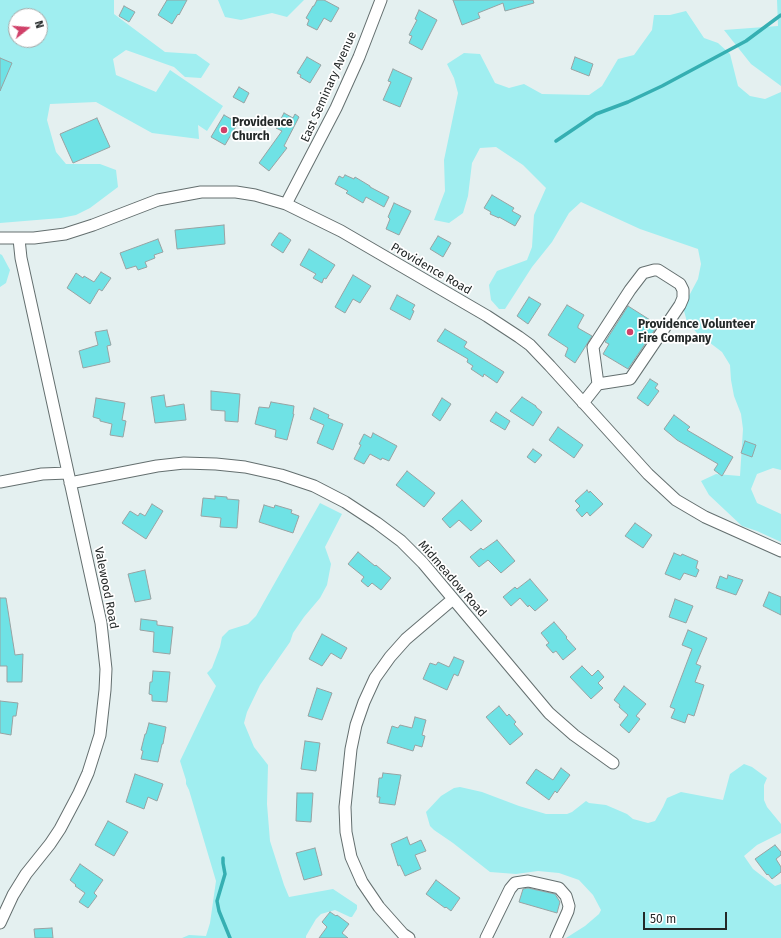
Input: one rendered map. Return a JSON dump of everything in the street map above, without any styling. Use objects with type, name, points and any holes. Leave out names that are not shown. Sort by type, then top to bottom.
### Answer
[{"type":"street","name":"East Seminary Avenue","points":[[286,204],[336,108],[359,57],[381,0]]},
{"type":"street","name":"Providence Road","points":[[0,238],[19,239],[64,234],[93,225],[158,200],[201,192],[236,192],[255,195],[286,204],[341,231],[506,328],[534,350],[648,474],[676,500],[705,517],[781,551]]},
{"type":"street","name":"Valewood Road","points":[[0,923],[12,895],[26,874],[50,844],[70,812],[88,773],[100,735],[106,669],[96,596],[21,258],[19,239]]},
{"type":"street","points":[[583,403],[598,384],[630,379],[680,304],[683,298],[683,290],[680,284],[658,270],[643,273],[630,290],[593,347],[598,384]]},
{"type":"street","name":"Midmeadow Road","points":[[0,482],[42,474],[69,478],[184,463],[246,467],[281,475],[314,486],[345,502],[401,541],[423,563],[549,713],[574,735],[613,763]]},
{"type":"street","points":[[404,937],[379,907],[362,882],[351,857],[346,832],[345,807],[351,749],[356,725],[364,702],[375,678],[390,657],[406,639],[453,599]]},
{"type":"street","points":[[486,938],[510,889],[515,883],[528,881],[559,888],[566,896],[569,906],[568,911],[556,938]]},
{"type":"shaded area","points":[[0,0],[114,0],[114,14],[165,52],[196,54],[210,64],[201,78],[185,77],[174,67],[126,50],[113,59],[116,75],[156,92],[170,70],[223,106],[207,131],[198,125],[199,139],[152,133],[96,102],[50,104],[47,120],[56,152],[66,164],[100,164],[116,170],[118,187],[90,208],[76,215],[61,218],[0,223]]},
{"type":"shaded area","points":[[218,0],[304,0],[287,17],[272,13],[241,20],[225,17]]},
{"type":"shaded area","points":[[777,0],[781,0],[781,86],[751,64],[724,30],[778,26]]},
{"type":"shaded area","points":[[686,11],[704,38],[718,43],[730,54],[738,86],[750,96],[765,99],[781,92],[781,470],[773,468],[757,474],[751,489],[757,503],[781,514],[781,542],[742,526],[709,495],[701,481],[716,474],[740,476],[743,429],[741,414],[734,396],[730,365],[722,352],[697,333],[687,322],[683,307],[698,279],[701,264],[698,249],[640,229],[581,202],[569,213],[552,242],[532,267],[505,309],[499,309],[491,300],[489,285],[497,271],[527,260],[532,247],[534,215],[546,188],[523,165],[496,147],[480,148],[472,163],[468,196],[463,213],[449,223],[434,220],[445,191],[444,160],[458,93],[454,78],[447,64],[464,53],[480,54],[495,83],[509,88],[524,84],[542,94],[589,95],[602,86],[618,59],[634,55],[652,30],[654,15],[670,15]]},
{"type":"shaded area","points":[[0,254],[10,270],[6,283],[0,287]]},
{"type":"shaded area","points":[[320,503],[342,514],[325,547],[331,564],[327,585],[320,598],[293,633],[290,642],[260,685],[247,712],[244,723],[254,747],[268,765],[267,804],[270,841],[289,897],[333,889],[357,905],[357,909],[352,917],[335,910],[321,914],[316,919],[306,938],[182,938],[189,935],[206,936],[210,923],[216,881],[180,761],[216,686],[207,673],[212,668],[222,637],[229,630],[248,624],[256,616]]},
{"type":"shaded area","points":[[744,764],[752,767],[767,778],[764,785],[764,800],[767,807],[781,824],[781,833],[757,845],[744,856],[753,869],[775,886],[781,884],[781,938],[566,938],[585,926],[599,914],[601,910],[593,895],[579,880],[559,873],[538,871],[516,874],[490,872],[434,830],[430,826],[426,812],[441,796],[454,788],[460,787],[482,792],[519,806],[546,814],[567,814],[586,801],[589,803],[606,805],[627,814],[633,819],[648,823],[655,821],[667,798],[681,792],[723,800],[730,774]]},
{"type":"building","points":[[167,0],[187,0],[172,24],[158,15]]},
{"type":"building","points":[[317,0],[324,0],[339,8],[331,22],[324,18],[317,30],[307,25],[309,20],[306,18]]},
{"type":"building","points":[[453,0],[533,0],[534,3],[505,11],[503,3],[478,13],[480,18],[462,25]]},
{"type":"building","points":[[124,6],[135,12],[129,22],[119,16]]},
{"type":"building","points":[[419,10],[437,20],[422,50],[409,43],[412,36],[409,35],[417,20],[415,19]]},
{"type":"building","points":[[307,57],[321,65],[310,83],[300,77],[301,75],[297,73]]},
{"type":"building","points":[[575,57],[593,64],[589,76],[571,69]]},
{"type":"building","points":[[0,58],[12,63],[0,91]]},
{"type":"building","points":[[393,69],[412,78],[400,107],[383,100],[391,82],[388,81]]},
{"type":"building","points":[[239,87],[249,93],[244,103],[233,97]]},
{"type":"building","points":[[284,113],[293,118],[295,114],[299,117],[284,146],[287,148],[269,171],[259,163],[282,131],[276,128]]},
{"type":"building","name":"Providence Church","points":[[224,115],[238,123],[225,145],[211,137]]},
{"type":"building","points":[[97,118],[110,147],[73,163],[60,134]]},
{"type":"building","points":[[345,175],[354,179],[355,177],[389,197],[384,207],[366,197],[363,203],[346,193],[348,191],[335,184],[339,176],[343,178]]},
{"type":"building","points":[[492,195],[514,208],[512,211],[521,216],[515,226],[490,214],[491,212],[484,208]]},
{"type":"building","points":[[394,203],[411,211],[399,235],[386,229],[390,219],[388,217]]},
{"type":"building","points":[[224,225],[225,244],[177,249],[175,230]]},
{"type":"building","points":[[279,233],[291,240],[283,253],[271,245]]},
{"type":"building","points":[[438,236],[451,243],[443,257],[430,249]]},
{"type":"building","points":[[158,239],[163,252],[154,255],[155,258],[145,262],[147,267],[138,270],[136,266],[126,269],[120,253]]},
{"type":"building","points":[[309,249],[335,265],[326,279],[324,278],[322,283],[313,278],[316,274],[300,265]]},
{"type":"building","points":[[101,272],[111,278],[102,291],[99,289],[90,304],[67,288],[76,273],[83,278],[84,276],[94,282]]},
{"type":"building","points":[[353,275],[371,286],[360,303],[353,299],[345,313],[335,307]]},
{"type":"building","points":[[397,295],[415,305],[412,310],[414,311],[410,320],[390,309]]},
{"type":"building","points":[[529,297],[541,304],[528,324],[517,316]]},
{"type":"building","points":[[567,305],[584,315],[578,328],[592,336],[575,363],[565,356],[568,348],[548,335]]},
{"type":"building","name":"Providence Volunteer Fire Company","points":[[628,306],[658,325],[628,369],[603,354],[609,344],[605,342]]},
{"type":"building","points":[[445,329],[467,342],[464,347],[504,372],[497,383],[484,374],[483,377],[471,369],[473,366],[467,362],[468,359],[437,341]]},
{"type":"building","points":[[107,330],[111,345],[107,346],[110,362],[83,368],[79,351],[98,345],[95,332]]},
{"type":"building","points":[[650,379],[658,384],[655,388],[659,391],[648,406],[637,398]]},
{"type":"building","points":[[211,391],[240,394],[238,422],[225,421],[225,411],[211,410]]},
{"type":"building","points":[[164,395],[166,407],[184,404],[186,420],[155,423],[151,397]]},
{"type":"building","points":[[522,397],[542,412],[533,426],[510,411]]},
{"type":"building","points":[[96,398],[125,403],[122,420],[126,421],[123,437],[110,435],[112,424],[100,421],[100,419],[93,417]]},
{"type":"building","points":[[442,398],[451,404],[440,421],[432,415]]},
{"type":"building","points":[[271,402],[294,406],[294,414],[287,440],[275,437],[276,430],[255,424],[259,407],[269,408]]},
{"type":"building","points":[[314,408],[329,415],[328,418],[343,424],[333,450],[317,443],[324,425],[310,419]]},
{"type":"building","points":[[496,412],[510,421],[505,430],[490,421]]},
{"type":"building","points":[[674,415],[690,427],[687,430],[733,457],[722,476],[714,470],[718,464],[677,440],[664,429]]},
{"type":"building","points":[[558,427],[583,445],[574,458],[549,440]]},
{"type":"building","points":[[373,433],[397,446],[389,461],[382,458],[381,460],[370,454],[364,464],[354,459],[361,445],[359,444],[364,434],[371,438]]},
{"type":"building","points":[[745,441],[756,445],[752,457],[741,453]]},
{"type":"building","points":[[533,449],[542,455],[535,463],[527,457]]},
{"type":"building","points":[[407,471],[435,493],[424,507],[396,485]]},
{"type":"building","points":[[587,490],[589,493],[590,491],[603,504],[590,516],[587,512],[582,517],[576,510],[580,506],[575,501]]},
{"type":"building","points":[[215,496],[239,500],[237,528],[220,527],[221,518],[201,516],[203,498],[215,499]]},
{"type":"building","points":[[462,500],[482,521],[471,531],[459,520],[450,528],[442,519]]},
{"type":"building","points":[[152,504],[163,511],[146,539],[122,523],[130,511],[138,516],[140,513],[145,516]]},
{"type":"building","points":[[264,505],[274,508],[275,505],[292,510],[291,513],[299,516],[293,533],[259,522]]},
{"type":"building","points":[[635,523],[652,535],[643,548],[625,536]]},
{"type":"building","points":[[497,540],[515,561],[501,573],[488,560],[479,567],[470,557],[481,548],[483,550]]},
{"type":"building","points":[[358,552],[391,578],[381,590],[372,583],[368,587],[361,581],[364,577],[348,564]]},
{"type":"building","points":[[674,553],[681,556],[682,554],[698,561],[696,568],[699,570],[696,577],[684,573],[680,580],[665,574]]},
{"type":"building","points":[[145,570],[151,599],[135,602],[128,574]]},
{"type":"building","points":[[728,575],[743,580],[736,595],[716,588],[720,576],[727,579]]},
{"type":"building","points":[[530,579],[548,600],[535,611],[529,605],[528,607],[520,598],[511,606],[503,597],[515,587],[517,589]]},
{"type":"building","points":[[769,592],[781,597],[781,615],[763,606]]},
{"type":"building","points":[[0,598],[6,598],[15,655],[23,654],[22,682],[7,682],[7,666],[0,666]]},
{"type":"building","points":[[675,599],[693,606],[686,623],[669,617]]},
{"type":"building","points":[[141,619],[157,621],[157,625],[173,627],[170,654],[153,652],[154,632],[140,630]]},
{"type":"building","points":[[554,622],[576,649],[563,660],[556,651],[553,653],[546,645],[549,643],[541,633]]},
{"type":"building","points":[[688,630],[707,638],[696,664],[701,666],[695,682],[704,685],[694,716],[688,714],[685,723],[671,718],[675,709],[670,707],[692,649],[682,645]]},
{"type":"building","points":[[322,634],[347,648],[341,659],[331,653],[322,666],[309,659]]},
{"type":"building","points":[[454,657],[464,661],[458,676],[454,674],[447,690],[423,679],[430,663],[436,665],[438,662],[449,667]]},
{"type":"building","points":[[582,666],[592,676],[598,670],[604,677],[598,683],[603,688],[591,699],[570,677]]},
{"type":"building","points":[[153,671],[170,672],[167,702],[152,701],[152,695],[149,694]]},
{"type":"building","points":[[624,686],[646,704],[636,716],[640,719],[629,733],[620,725],[628,715],[614,700]]},
{"type":"building","points":[[317,688],[332,693],[322,720],[308,716]]},
{"type":"building","points":[[0,701],[18,703],[16,716],[13,716],[11,735],[0,733]]},
{"type":"building","points":[[499,706],[507,716],[509,714],[516,722],[514,724],[523,734],[510,745],[486,717]]},
{"type":"building","points":[[415,717],[426,720],[422,735],[425,736],[422,747],[415,745],[413,751],[387,743],[392,726],[398,728],[400,725],[412,728]]},
{"type":"building","points":[[149,723],[166,727],[158,762],[141,759],[143,751],[141,750]]},
{"type":"building","points":[[305,741],[320,743],[316,771],[301,769]]},
{"type":"building","points":[[561,768],[570,775],[557,793],[555,791],[549,800],[526,783],[536,769],[553,780]]},
{"type":"building","points":[[383,773],[401,775],[395,805],[379,803],[380,797],[377,797],[379,778],[382,778]]},
{"type":"building","points":[[135,774],[163,784],[157,801],[148,797],[144,809],[126,802]]},
{"type":"building","points":[[297,793],[313,793],[311,822],[296,821]]},
{"type":"building","points":[[108,821],[128,832],[114,856],[95,845]]},
{"type":"building","points":[[407,837],[410,845],[421,840],[426,851],[415,855],[421,869],[405,876],[400,865],[398,866],[391,844]]},
{"type":"building","points":[[775,845],[781,852],[781,855],[776,859],[781,867],[781,872],[772,879],[768,874],[767,875],[755,859]]},
{"type":"building","points":[[315,848],[322,875],[304,880],[296,853]]},
{"type":"building","points":[[80,864],[103,880],[94,893],[97,896],[88,908],[79,902],[85,893],[75,886],[76,885],[70,880]]},
{"type":"building","points":[[436,880],[460,898],[451,911],[426,894]]},
{"type":"building","points":[[528,888],[555,894],[560,902],[557,913],[519,902],[523,889]]},
{"type":"building","points":[[330,912],[336,916],[337,915],[349,924],[342,933],[348,938],[319,938],[327,927],[322,922]]},
{"type":"building","points":[[52,928],[53,938],[35,938],[34,929]]},
{"type":"waterway","points":[[556,141],[596,114],[628,102],[662,86],[746,41],[781,15]]},
{"type":"waterway","points":[[223,858],[225,874],[217,901],[219,911],[230,938]]},
{"type":"place","name":"Providence Church","points":[[224,130]]},
{"type":"place","name":"Providence Volunteer Fire Company","points":[[630,332]]}]
